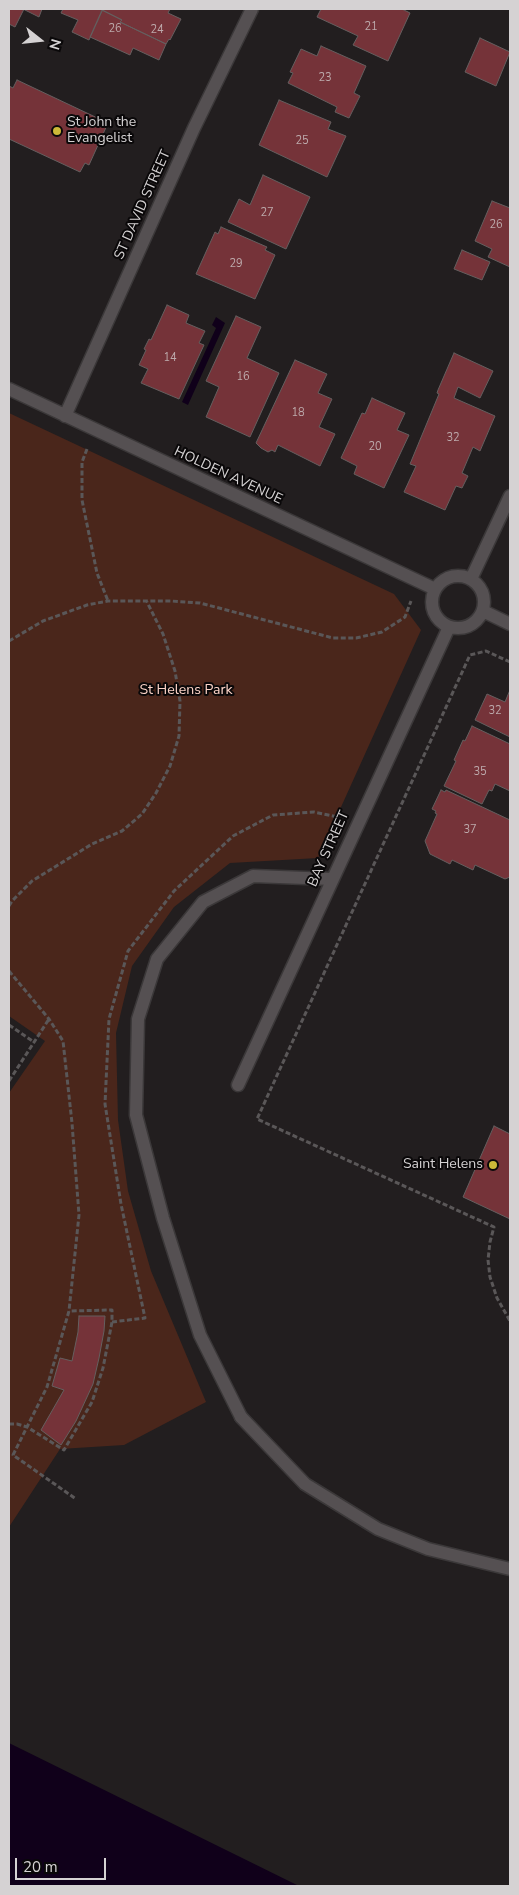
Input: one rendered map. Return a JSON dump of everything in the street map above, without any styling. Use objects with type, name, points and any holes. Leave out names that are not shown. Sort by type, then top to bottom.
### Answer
[{"type":"street","name":"ST DAVID STREET","points":[[65,416],[194,128],[252,9]]},
{"type":"street","name":"HOLDEN AVENUE","points":[[9,389],[435,589]]},
{"type":"street","points":[[471,579],[510,496]]},
{"type":"street","points":[[451,576],[471,579],[479,585],[483,593],[485,602],[483,611],[473,624],[457,628],[449,627],[441,622],[432,607],[435,589],[442,581],[451,576]]},
{"type":"street","points":[[483,611],[510,624]]},
{"type":"street","name":"BAY STREET","points":[[238,1085],[449,627]]},
{"type":"street","points":[[332,879],[253,876],[203,902],[157,959],[138,1019],[136,1115],[158,1200],[200,1335],[241,1417],[304,1484],[378,1529],[428,1549],[510,1570]]},
{"type":"path","points":[[94,430],[82,462],[82,500],[97,573],[108,601]]},
{"type":"path","points":[[9,641],[43,621],[88,605],[108,601],[200,603],[333,638],[356,638],[382,632],[405,617],[420,581]]},
{"type":"path","points":[[9,906],[12,900],[32,881],[92,844],[122,831],[142,814],[170,766],[179,736],[180,701],[175,671],[163,634],[147,602]]},
{"type":"path","points":[[510,662],[486,651],[470,655],[257,1119],[494,1227],[488,1260],[490,1277],[497,1298],[510,1321]]},
{"type":"path","points":[[112,1322],[145,1318],[121,1204],[105,1104],[109,1019],[128,951],[174,891],[233,836],[272,815],[314,812],[358,822]]},
{"type":"path","points":[[9,971],[49,1019],[63,1041],[79,1215],[69,1311],[46,1387],[13,1455],[76,1499]]},
{"type":"path","points":[[9,1081],[49,1019]]},
{"type":"path","points":[[9,1025],[34,1042]]},
{"type":"path","points":[[9,1424],[27,1427],[64,1450],[92,1402],[104,1368],[112,1322],[112,1310],[69,1311]]},
{"type":"green space","name":"St Helens Park","points":[[9,413],[394,594],[421,630],[318,858],[230,863],[174,907],[132,966],[116,1033],[118,1120],[128,1191],[151,1271],[206,1402],[124,1445],[60,1449],[9,1527],[9,1093],[45,1041],[9,1016]]},
{"type":"shaded area","points":[[216,317],[225,323],[188,405],[182,402],[216,328],[212,325]]},
{"type":"shaded area","points":[[9,1743],[299,1886],[9,1886]]},
{"type":"building","points":[[9,9],[24,9],[15,27],[9,24]]},
{"type":"building","points":[[23,9],[42,9],[39,17]]},
{"type":"building","points":[[63,9],[103,9],[89,40],[72,32],[78,20],[61,13]]},
{"type":"building","points":[[103,9],[170,9],[168,13],[181,19],[166,44],[120,22],[122,20]]},
{"type":"building","points":[[321,9],[402,9],[410,13],[388,61],[353,45],[358,36],[317,17]]},
{"type":"building","points":[[102,10],[122,20],[120,22],[166,44],[159,60],[133,48],[130,55],[90,37]]},
{"type":"building","points":[[480,38],[510,52],[496,86],[465,72]]},
{"type":"building","points":[[321,46],[366,66],[354,93],[360,96],[349,118],[335,112],[337,107],[288,83],[293,73],[290,72],[301,49],[317,56]]},
{"type":"building","name":"St John the Evangelist","points":[[17,80],[108,123],[89,165],[85,163],[80,172],[9,139],[9,86],[13,88]]},
{"type":"building","points":[[279,100],[331,122],[328,129],[346,136],[327,177],[259,145]]},
{"type":"building","points":[[263,175],[310,197],[286,249],[228,222],[239,199],[250,205]]},
{"type":"building","points":[[492,201],[510,208],[510,267],[488,257],[492,249],[475,241]]},
{"type":"building","points":[[221,227],[267,247],[265,250],[275,255],[255,299],[196,274],[215,232],[218,234]]},
{"type":"building","points":[[462,250],[490,262],[482,280],[454,269]]},
{"type":"building","points":[[167,305],[189,315],[186,323],[205,331],[199,343],[204,345],[179,399],[141,383],[148,369],[139,365],[146,350],[144,349],[149,339],[151,340]]},
{"type":"building","points":[[236,316],[261,327],[247,358],[279,373],[250,437],[206,417],[219,387],[206,381]]},
{"type":"building","points":[[454,353],[493,371],[480,398],[458,387],[454,398],[495,416],[480,451],[473,447],[462,473],[468,476],[462,488],[456,486],[445,510],[404,492],[416,466],[410,464]]},
{"type":"building","points":[[295,360],[327,374],[318,393],[332,399],[319,427],[335,434],[320,466],[278,445],[275,452],[272,450],[268,452],[256,443]]},
{"type":"building","points":[[372,398],[405,413],[397,430],[409,435],[384,488],[354,474],[357,466],[341,458],[362,413],[365,414]]},
{"type":"building","points":[[510,690],[510,737],[475,720],[487,694],[505,702]]},
{"type":"building","points":[[472,726],[510,744],[510,791],[495,784],[492,791],[489,790],[482,804],[444,786],[456,761],[454,760],[463,740],[465,741]]},
{"type":"building","points":[[441,790],[445,792],[446,790],[510,820],[510,877],[505,879],[475,865],[473,870],[452,860],[450,864],[430,854],[425,841],[437,814],[432,809]]},
{"type":"building","name":"Saint Helens","points":[[494,1126],[510,1134],[510,1219],[463,1197]]},
{"type":"building","points":[[79,1316],[105,1316],[104,1331],[93,1384],[76,1421],[61,1445],[41,1430],[64,1390],[52,1386],[60,1358],[72,1361]]},
{"type":"place","name":"St John the Evangelist","points":[[57,131]]},
{"type":"place","name":"Saint Helens","points":[[493,1165]]}]
